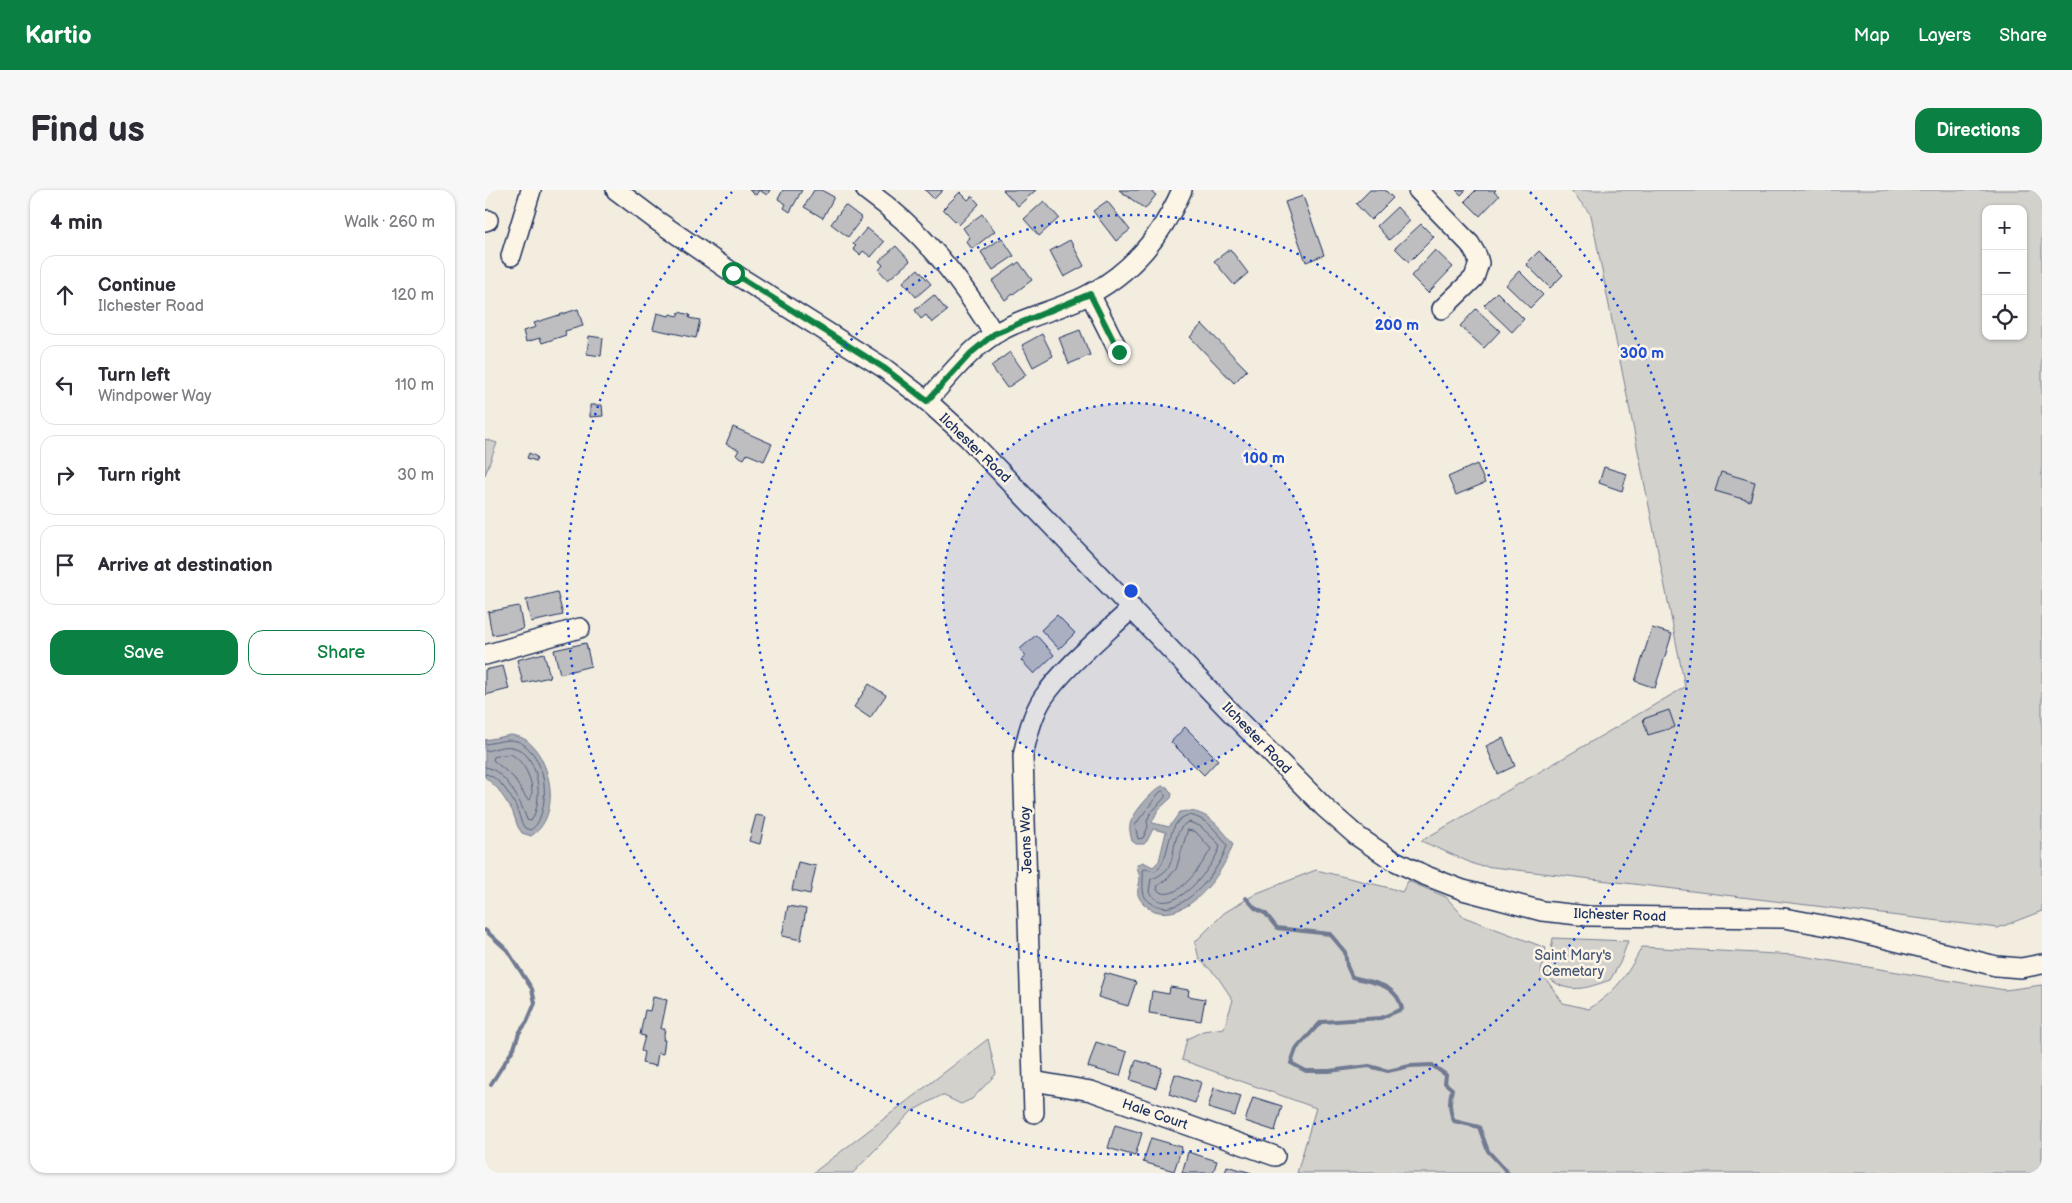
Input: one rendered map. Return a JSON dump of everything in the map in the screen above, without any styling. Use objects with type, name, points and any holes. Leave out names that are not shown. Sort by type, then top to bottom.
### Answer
[{"type":"street","points":[[511,256],[531,190]]},
{"type":"street","name":"Ilchester Road","points":[[616,190],[733,273],[884,368],[927,401],[967,437],[1325,808],[1357,836],[1391,859],[1423,875],[1472,893],[1542,911],[1587,916],[1784,918],[1855,931],[1996,966],[2021,968],[2042,964]]},
{"type":"street","points":[[866,190],[917,231],[941,257],[967,291],[994,334]]},
{"type":"street","points":[[927,401],[971,353],[994,334],[1090,294],[1125,270],[1145,250],[1168,220],[1182,190]]},
{"type":"street","points":[[1418,190],[1470,244],[1479,263],[1474,278],[1441,309]]},
{"type":"street","points":[[1090,294],[1119,352]]},
{"type":"street","name":"Jeans Way","points":[[1034,1113],[1023,756],[1026,739],[1033,718],[1043,699],[1059,679],[1132,608]]},
{"type":"street","points":[[485,655],[580,628]]},
{"type":"street","name":"Hale Court","points":[[1033,1081],[1091,1091],[1275,1156]]},
{"type":"green space","points":[[1571,190],[2042,190],[2042,911],[1998,928],[1476,865],[1421,841],[1685,687],[1591,215]]},
{"type":"green space","points":[[485,439],[497,443],[485,475]]},
{"type":"green space","points":[[1316,870],[1402,892],[1408,881],[1446,897],[1464,917],[1546,948],[1541,972],[1563,1003],[1589,1009],[1607,996],[1620,982],[1642,947],[1796,955],[2005,990],[2042,985],[2042,1173],[1297,1173],[1316,1108],[1182,1060],[1187,1039],[1203,1031],[1224,1028],[1233,1000],[1217,976],[1199,959],[1195,942],[1224,913],[1257,893]]},
{"type":"green space","name":"Saint Mary's Cemetary","points":[[1553,938],[1628,941],[1620,963],[1610,980],[1585,988],[1570,988],[1562,986],[1547,976]]},
{"type":"green space","points":[[988,1039],[996,1074],[972,1099],[961,1104],[942,1095],[912,1111],[853,1173],[813,1173]]},
{"type":"water","points":[[511,735],[524,739],[535,749],[542,760],[550,788],[547,816],[541,827],[531,836],[522,833],[512,810],[498,789],[485,777],[485,740]]},
{"type":"water","points":[[1162,786],[1167,787],[1172,794],[1171,798],[1158,810],[1153,823],[1169,827],[1180,812],[1197,812],[1211,819],[1233,844],[1222,868],[1203,892],[1192,902],[1180,909],[1168,912],[1155,911],[1147,907],[1141,900],[1138,895],[1140,880],[1137,865],[1143,862],[1153,867],[1159,861],[1166,832],[1153,829],[1144,844],[1136,844],[1132,841],[1130,829],[1131,821],[1138,809],[1153,792]]},
{"type":"building","points":[[749,190],[759,190],[756,195]]},
{"type":"building","points":[[759,190],[770,190],[767,195]]},
{"type":"building","points":[[783,190],[802,190],[790,212],[784,208],[786,204],[778,199]]},
{"type":"building","points":[[814,190],[821,190],[834,197],[823,218],[804,207]]},
{"type":"building","points":[[925,190],[943,190],[934,199]]},
{"type":"building","points":[[1003,190],[1036,190],[1018,206]]},
{"type":"building","points":[[1119,190],[1149,190],[1156,195],[1145,209]]},
{"type":"building","points":[[1370,190],[1385,190],[1393,198],[1371,220],[1356,204]]},
{"type":"building","points":[[1456,190],[1466,190],[1461,195]]},
{"type":"building","points":[[1476,190],[1496,190],[1494,192],[1499,196],[1480,216],[1465,201]]},
{"type":"building","points":[[960,192],[968,200],[972,196],[979,204],[959,225],[943,209]]},
{"type":"building","points":[[1303,196],[1324,255],[1306,262],[1285,202]]},
{"type":"building","points":[[1044,201],[1059,218],[1039,236],[1024,219]]},
{"type":"building","points":[[1107,201],[1130,230],[1116,241],[1093,211]]},
{"type":"building","points":[[845,205],[862,218],[848,237],[831,224]]},
{"type":"building","points":[[1397,207],[1410,221],[1389,240],[1377,226]]},
{"type":"building","points":[[982,214],[995,231],[972,249],[966,241],[970,238],[963,228]]},
{"type":"building","points":[[1421,224],[1434,237],[1409,262],[1395,248]]},
{"type":"building","points":[[867,228],[884,242],[871,257],[863,251],[860,255],[853,249],[856,246],[853,244]]},
{"type":"building","points":[[1002,238],[1014,256],[993,270],[981,252]]},
{"type":"building","points":[[1070,240],[1084,266],[1064,277],[1050,251]]},
{"type":"building","points":[[896,246],[910,261],[888,280],[879,270],[883,265],[879,261]]},
{"type":"building","points":[[1230,249],[1248,273],[1234,285],[1214,261]]},
{"type":"building","points":[[1435,250],[1453,267],[1428,293],[1411,276]]},
{"type":"building","points":[[1539,251],[1563,275],[1550,288],[1526,264]]},
{"type":"building","points":[[1019,262],[1032,280],[1005,300],[992,281]]},
{"type":"building","points":[[918,269],[931,284],[916,297],[903,282]]},
{"type":"building","points":[[1519,271],[1543,295],[1530,308],[1506,285]]},
{"type":"building","points":[[1497,292],[1524,319],[1512,332],[1484,305]]},
{"type":"building","points":[[934,295],[947,311],[932,323],[926,315],[921,319],[915,310]]},
{"type":"building","points":[[578,309],[583,326],[565,331],[566,335],[542,343],[540,338],[526,342],[523,331],[536,327],[534,323]]},
{"type":"building","points":[[1476,309],[1500,331],[1484,348],[1460,326]]},
{"type":"building","points":[[679,312],[690,315],[689,318],[700,320],[696,338],[653,329],[657,313],[678,316]]},
{"type":"building","points":[[1202,324],[1247,370],[1234,383],[1190,337]]},
{"type":"building","points":[[1080,330],[1090,355],[1069,364],[1059,338]]},
{"type":"building","points":[[1042,334],[1053,356],[1033,367],[1022,345]]},
{"type":"building","points":[[589,336],[603,338],[601,356],[587,354]]},
{"type":"building","points":[[1010,352],[1026,375],[1007,388],[991,366]]},
{"type":"building","points":[[590,405],[602,405],[603,416],[590,417]]},
{"type":"building","points":[[733,427],[772,444],[764,461],[747,454],[744,459],[736,455],[739,450],[726,444]]},
{"type":"building","points":[[529,453],[537,457],[536,461],[527,458]]},
{"type":"building","points":[[1477,464],[1485,483],[1456,495],[1448,477]]},
{"type":"building","points":[[1604,467],[1627,474],[1622,491],[1599,483]]},
{"type":"building","points":[[1721,472],[1755,482],[1750,501],[1715,491]]},
{"type":"building","points":[[557,592],[563,615],[531,622],[526,600]]},
{"type":"building","points":[[519,606],[523,629],[492,635],[488,612]]},
{"type":"building","points":[[1057,615],[1075,633],[1059,649],[1041,630]]},
{"type":"building","points":[[1652,628],[1672,634],[1655,688],[1635,681]]},
{"type":"building","points":[[1036,635],[1054,655],[1034,674],[1021,660],[1026,656],[1020,649]]},
{"type":"building","points":[[586,643],[591,666],[560,674],[554,650]]},
{"type":"building","points":[[544,653],[550,677],[523,683],[517,660]]},
{"type":"building","points":[[503,666],[509,689],[485,695],[485,670]]},
{"type":"building","points":[[869,684],[886,695],[870,718],[854,707]]},
{"type":"building","points":[[1669,710],[1675,727],[1648,735],[1643,719]]},
{"type":"building","points":[[1185,727],[1218,760],[1204,775],[1171,742]]},
{"type":"building","points":[[1503,738],[1515,766],[1498,774],[1486,746]]},
{"type":"building","points":[[756,815],[766,817],[760,844],[749,841]]},
{"type":"building","points":[[798,862],[816,866],[810,894],[792,890]]},
{"type":"building","points":[[788,906],[806,909],[801,940],[782,936]]},
{"type":"building","points":[[1105,973],[1136,982],[1128,1006],[1098,997]]},
{"type":"building","points":[[1170,987],[1189,990],[1188,996],[1205,999],[1201,1021],[1149,1013],[1152,991],[1169,994]]},
{"type":"building","points":[[653,997],[667,1000],[661,1029],[665,1029],[663,1054],[658,1053],[656,1066],[642,1063],[644,1052],[641,1051],[645,1036],[640,1035],[645,1010],[650,1011]]},
{"type":"building","points":[[1096,1042],[1127,1052],[1120,1076],[1088,1067]]},
{"type":"building","points":[[1136,1060],[1162,1068],[1156,1088],[1130,1080]]},
{"type":"building","points":[[1175,1074],[1201,1082],[1195,1103],[1169,1094]]},
{"type":"building","points":[[1214,1088],[1241,1096],[1235,1116],[1208,1108]]},
{"type":"building","points":[[1253,1097],[1282,1106],[1275,1131],[1245,1121]]},
{"type":"building","points":[[1115,1125],[1142,1133],[1135,1156],[1108,1148]]},
{"type":"building","points":[[1151,1138],[1182,1147],[1174,1171],[1143,1162]]},
{"type":"building","points":[[1188,1152],[1217,1161],[1213,1173],[1182,1173]]},
{"type":"building","points":[[1227,1166],[1252,1173],[1225,1173]]},
{"type":"waterway","points":[[1246,898],[1255,908],[1266,914],[1277,928],[1330,934],[1345,952],[1347,966],[1352,977],[1376,983],[1390,989],[1395,994],[1402,1009],[1381,1018],[1321,1022],[1296,1049],[1291,1063],[1306,1071],[1329,1071],[1369,1066],[1388,1071],[1410,1066],[1432,1065],[1446,1075],[1445,1083],[1452,1089],[1450,1105],[1454,1121],[1479,1127],[1488,1151],[1508,1173]]},
{"type":"waterway","points":[[485,930],[507,950],[532,989],[535,1003],[527,1022],[519,1033],[514,1048],[491,1084]]},
{"type":"route","points":[[733,273],[884,368],[927,401],[950,374],[994,334],[1090,294],[1119,352]]}]
